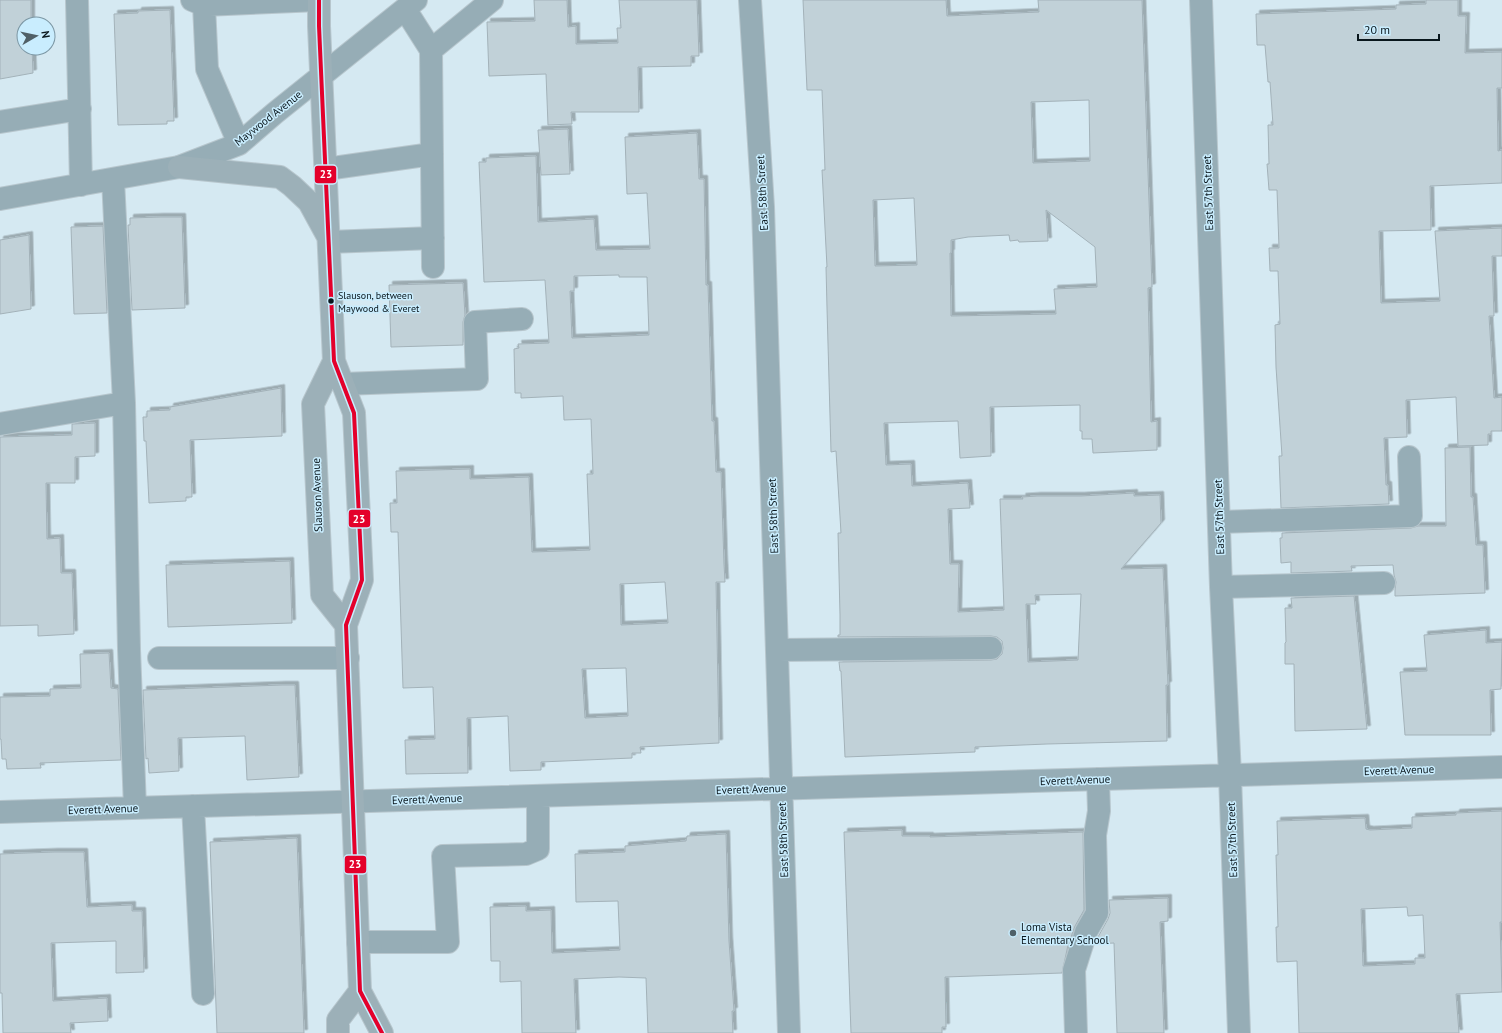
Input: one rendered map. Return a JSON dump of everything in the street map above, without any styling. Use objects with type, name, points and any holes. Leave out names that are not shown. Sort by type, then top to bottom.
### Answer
[{"type":"main road","name":"Slauson Avenue","points":[[319,0],[334,360],[354,413],[362,580],[346,626],[354,801],[360,992],[382,1033]]},
{"type":"main road","points":[[179,167],[280,177],[309,202],[329,240]]},
{"type":"main road","name":"Slauson Avenue","points":[[334,360],[313,404],[321,587],[322,595],[346,626]]},
{"type":"main road","points":[[338,1033],[338,1020],[360,992]]},
{"type":"street","points":[[77,0],[81,185]]},
{"type":"street","points":[[239,144],[207,69],[198,2],[319,0]]},
{"type":"street","points":[[431,50],[492,0]]},
{"type":"street","name":"East 58th Street","points":[[750,0],[763,208],[789,1033]]},
{"type":"street","name":"East 57th Street","points":[[1201,0],[1220,522],[1221,587],[1230,775],[1239,1033]]},
{"type":"street","points":[[410,4],[431,50],[433,267]]},
{"type":"street","name":"Maywood Avenue","points":[[0,199],[179,167],[239,144],[410,4]]},
{"type":"street","points":[[0,122],[80,109]]},
{"type":"street","points":[[326,169],[432,154]]},
{"type":"street","points":[[113,179],[124,403],[135,808]]},
{"type":"street","points":[[329,240],[433,238]]},
{"type":"street","points":[[343,384],[477,379],[475,322],[522,320]]},
{"type":"street","points":[[0,424],[124,403]]},
{"type":"street","points":[[1220,522],[1411,516],[1410,457]]},
{"type":"street","points":[[1221,587],[1384,583]]},
{"type":"street","points":[[778,650],[991,648]]},
{"type":"street","points":[[159,658],[348,658]]},
{"type":"street","name":"Everett Avenue","points":[[0,812],[1502,767]]},
{"type":"street","points":[[1076,1033],[1074,970],[1086,932],[1097,913],[1095,834],[1099,811],[1098,779]]},
{"type":"street","points":[[358,942],[448,942],[443,856],[526,854],[538,849],[538,796]]},
{"type":"street","points":[[193,806],[203,994]]},
{"type":"building","points":[[0,0],[31,0],[31,16],[16,16],[16,56],[32,56],[33,73],[0,79]]},
{"type":"building","points":[[534,0],[567,0],[568,27],[576,26],[576,44],[618,43],[617,28],[621,28],[619,0],[697,0],[699,56],[691,56],[691,66],[638,67],[639,112],[571,112],[572,124],[548,125],[546,74],[489,76],[487,22],[535,21]]},
{"type":"building","points":[[803,0],[946,0],[947,16],[1039,12],[1038,0],[1142,0],[1152,287],[1148,288],[1151,422],[1157,421],[1157,450],[1093,453],[1092,439],[1082,439],[1082,431],[1080,431],[1080,405],[990,407],[991,456],[960,458],[958,421],[884,423],[886,465],[911,464],[912,486],[968,483],[970,508],[948,509],[950,564],[959,564],[958,612],[1004,610],[1000,499],[1023,499],[1022,497],[1037,496],[1081,496],[1134,493],[1134,496],[1160,495],[1161,523],[1121,569],[1163,568],[1168,685],[1166,685],[1167,741],[975,747],[975,752],[845,757],[841,671],[839,662],[991,660],[997,659],[1002,654],[1003,648],[1002,641],[997,637],[991,636],[838,637],[838,635],[840,635],[840,615],[838,533],[841,533],[836,451],[831,452],[827,267],[822,170],[825,170],[822,90],[807,90]],"holes":[[[1089,100],[1090,161],[1033,163],[1031,102]],[[914,198],[917,265],[875,266],[873,200]],[[1046,210],[1095,247],[1097,287],[1054,289],[1056,314],[951,316],[951,240],[968,237],[1009,235],[1010,241],[1048,241]],[[1081,594],[1078,660],[1028,662],[1026,604],[1036,604],[1035,595]]]},
{"type":"building","points":[[1426,0],[1458,0],[1458,16],[1466,16],[1465,53],[1502,52],[1502,88],[1497,88],[1498,151],[1502,150],[1502,183],[1430,186],[1431,230],[1379,231],[1381,303],[1440,301],[1435,231],[1502,228],[1502,256],[1492,256],[1494,316],[1489,316],[1494,398],[1502,397],[1502,431],[1491,431],[1491,434],[1488,434],[1488,445],[1458,446],[1456,397],[1406,400],[1407,437],[1384,438],[1386,485],[1388,485],[1389,504],[1281,508],[1279,456],[1282,456],[1276,367],[1275,325],[1280,324],[1278,271],[1270,271],[1269,248],[1279,248],[1277,190],[1269,190],[1267,164],[1269,164],[1268,125],[1273,125],[1270,82],[1268,82],[1265,45],[1257,45],[1256,14],[1396,9],[1396,5],[1426,4]]},
{"type":"building","points":[[170,10],[174,121],[167,121],[167,124],[118,125],[114,14],[138,13],[138,11]]},
{"type":"building","points":[[568,129],[570,174],[541,175],[538,130]]},
{"type":"building","points":[[697,133],[699,179],[704,179],[706,285],[708,285],[712,421],[714,421],[716,472],[721,472],[725,582],[716,582],[719,743],[640,747],[641,753],[632,753],[632,758],[541,762],[541,770],[510,771],[508,716],[467,718],[468,773],[406,774],[405,740],[435,739],[433,687],[403,688],[398,532],[391,532],[390,503],[397,503],[396,471],[470,469],[470,479],[529,477],[532,552],[590,550],[587,474],[593,474],[591,419],[564,420],[563,396],[521,398],[521,393],[515,393],[514,349],[519,348],[518,344],[549,343],[545,280],[484,282],[479,162],[486,162],[486,158],[536,156],[538,222],[594,219],[596,250],[650,249],[647,193],[627,194],[625,137]],"holes":[[[619,275],[619,277],[647,277],[649,335],[572,338],[570,291],[574,291],[574,276]],[[665,582],[668,623],[621,625],[620,584]],[[626,668],[628,716],[585,718],[582,669]]]},
{"type":"building","points":[[182,217],[185,308],[132,310],[128,225],[130,225],[130,218]]},
{"type":"building","points":[[103,226],[107,313],[74,314],[71,227]]},
{"type":"building","points":[[29,235],[31,309],[0,314],[0,240]]},
{"type":"building","points":[[463,283],[465,315],[463,322],[463,345],[391,347],[389,285]]},
{"type":"building","points":[[281,388],[282,436],[190,440],[192,497],[186,497],[186,501],[149,503],[146,441],[144,441],[143,417],[147,417],[147,411],[170,410],[170,407]]},
{"type":"building","points":[[95,423],[95,456],[75,457],[75,483],[46,483],[47,539],[60,538],[61,573],[72,573],[74,634],[38,636],[38,625],[0,626],[0,437],[72,435],[72,424]]},
{"type":"building","points":[[1470,447],[1471,497],[1473,497],[1476,545],[1483,545],[1485,593],[1395,596],[1396,582],[1393,565],[1351,566],[1352,571],[1291,573],[1291,562],[1281,563],[1280,538],[1282,538],[1282,533],[1446,526],[1445,448]]},
{"type":"building","points":[[290,561],[292,623],[168,627],[166,565]]},
{"type":"building","points":[[1354,596],[1367,729],[1295,731],[1294,664],[1285,664],[1285,608],[1292,608],[1291,598]]},
{"type":"building","points":[[1486,630],[1486,643],[1502,642],[1501,689],[1490,690],[1491,735],[1405,735],[1400,672],[1427,671],[1424,635]]},
{"type":"building","points":[[109,653],[111,688],[118,689],[121,760],[40,763],[41,768],[7,769],[6,759],[2,759],[0,739],[0,697],[50,696],[50,689],[81,688],[80,654]]},
{"type":"building","points":[[295,685],[299,777],[247,780],[245,736],[178,738],[179,771],[149,773],[148,758],[146,759],[143,690]]},
{"type":"building","points":[[1502,811],[1502,922],[1500,922],[1502,992],[1456,994],[1459,1033],[1299,1033],[1297,961],[1277,962],[1277,821],[1365,818],[1366,829],[1370,830],[1412,828],[1412,817],[1456,815],[1456,813]],"holes":[[[1407,907],[1408,916],[1423,915],[1425,958],[1415,958],[1415,964],[1363,966],[1361,909]]]},
{"type":"building","points":[[902,830],[902,836],[930,837],[1083,832],[1084,910],[1075,926],[1068,945],[1062,973],[945,977],[946,1027],[942,1027],[942,1033],[851,1033],[844,832]]},
{"type":"building","points":[[726,834],[729,941],[734,1011],[732,1011],[733,1033],[648,1033],[646,978],[619,977],[574,979],[576,1033],[522,1033],[521,981],[500,982],[500,961],[491,961],[490,907],[526,906],[526,911],[551,910],[552,953],[620,950],[618,901],[576,902],[575,854],[625,852],[625,846],[686,841],[687,836]]},
{"type":"building","points":[[297,838],[304,1033],[217,1033],[210,842]]},
{"type":"building","points":[[84,852],[87,907],[132,905],[132,911],[142,911],[144,972],[116,973],[116,941],[51,943],[53,1001],[107,998],[108,1021],[70,1023],[71,1033],[3,1033],[2,993],[0,993],[0,854]]},
{"type":"building","points":[[1168,898],[1168,921],[1160,922],[1164,1033],[1117,1033],[1114,943],[1095,944],[1110,913],[1109,900]]},
{"type":"transit line","name":"23","points":[[319,0],[334,361],[354,413],[362,580],[346,625],[360,991],[382,1033]]},
{"type":"place","name":"Slauson, between Maywood & Everet","points":[[331,301]]},
{"type":"place","name":"Loma Vista Elementary School","points":[[1013,933]]}]
